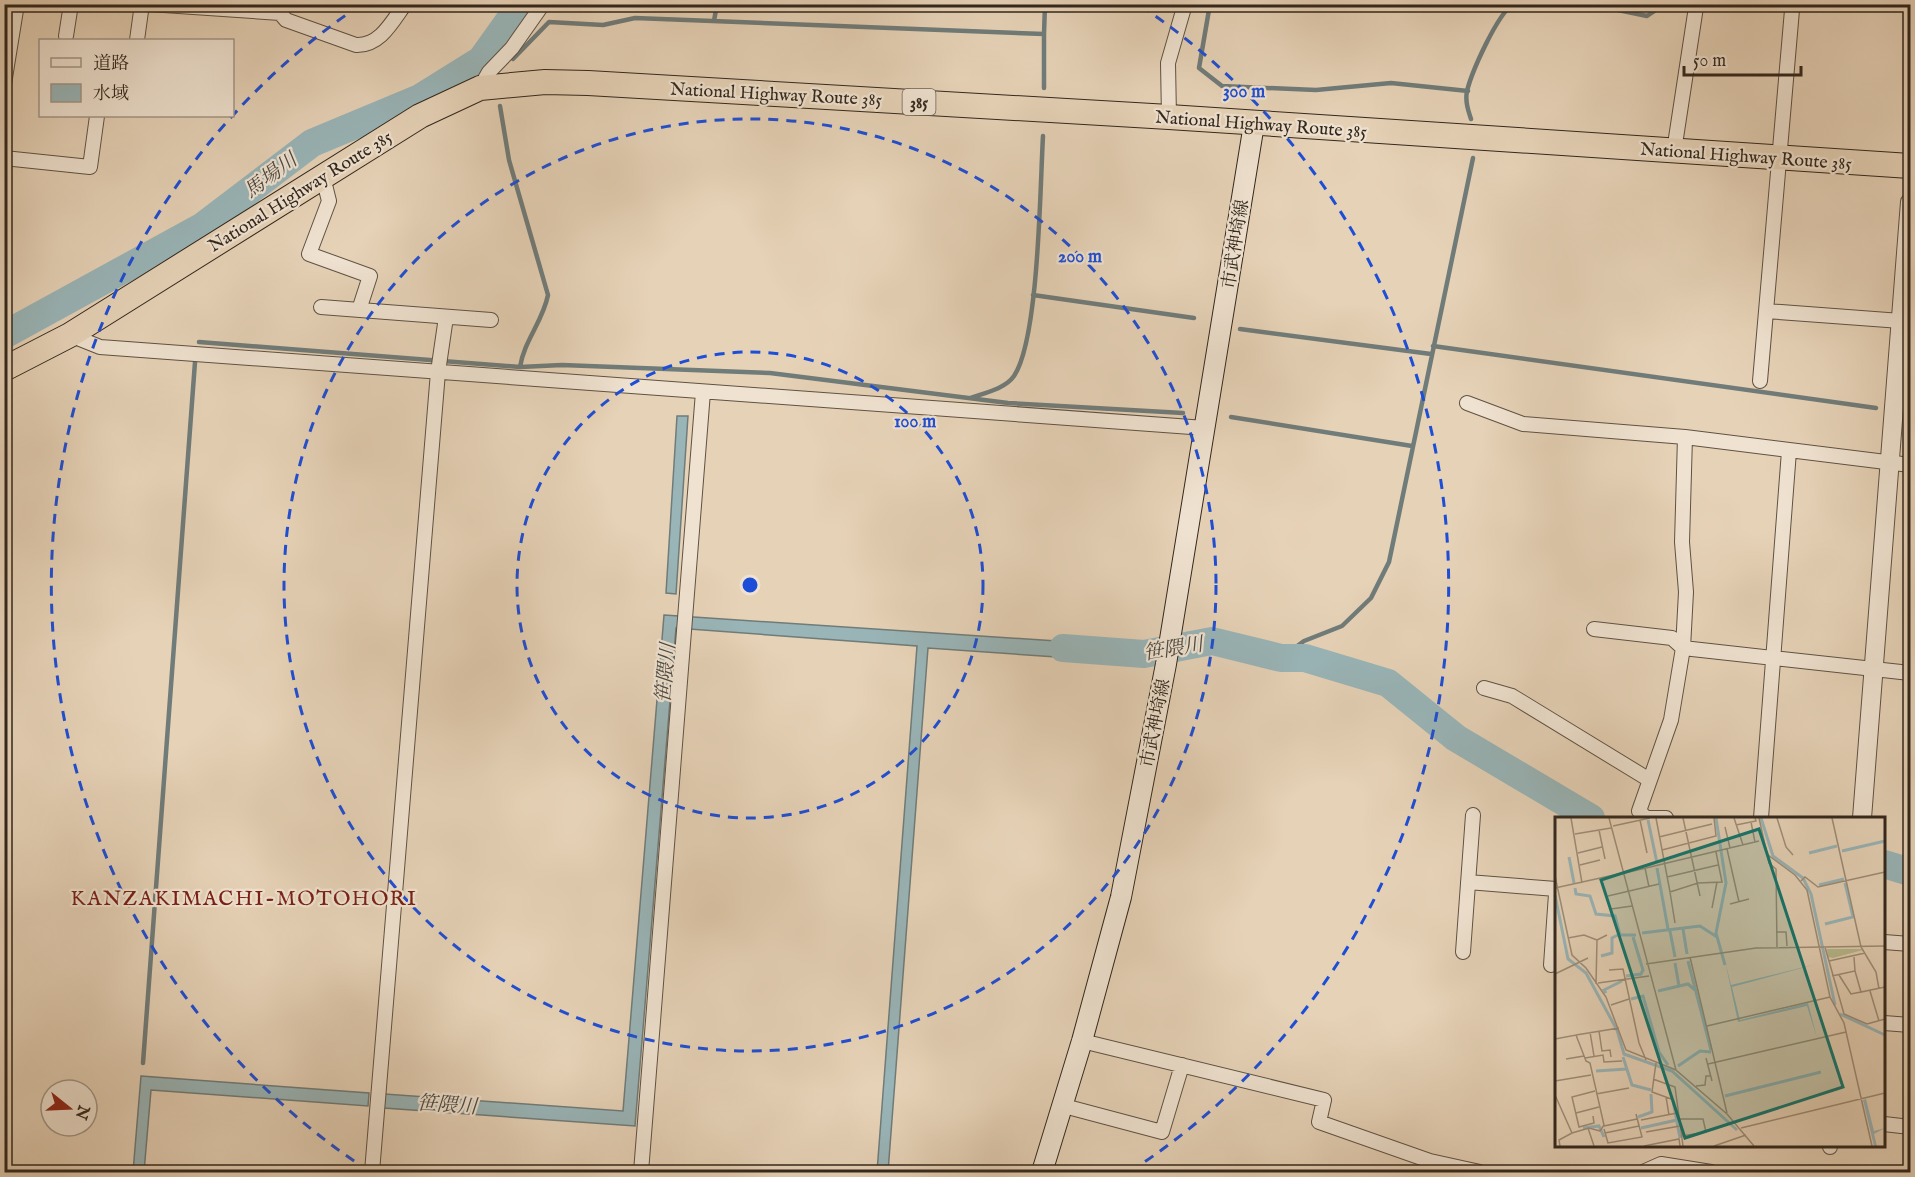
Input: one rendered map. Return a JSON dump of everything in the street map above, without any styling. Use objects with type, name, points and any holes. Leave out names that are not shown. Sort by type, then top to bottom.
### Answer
[{"type":"highway","name":"National Highway Route 385","points":[[4,369],[70,335],[420,116],[480,88],[545,82],[588,83],[1169,117],[1911,166]]},
{"type":"main road","name":"市武神埼線","points":[[1042,1173],[1064,1106],[1121,897],[1166,664],[1254,124]]},
{"type":"street","points":[[4,84],[17,4]]},
{"type":"street","points":[[66,36],[71,4]]},
{"type":"street","points":[[137,39],[142,4]]},
{"type":"street","points":[[148,4],[283,9],[286,20],[356,45],[367,45],[380,37],[405,4]]},
{"type":"street","points":[[480,88],[489,72],[512,48],[543,4]]},
{"type":"street","points":[[1169,117],[1168,63],[1185,4]]},
{"type":"street","points":[[1674,151],[1696,7]]},
{"type":"street","points":[[1760,381],[1792,10]]},
{"type":"street","points":[[4,158],[90,167],[97,117]]},
{"type":"street","points":[[323,177],[329,201],[309,254],[370,276],[359,310]]},
{"type":"street","points":[[1862,817],[1911,202]]},
{"type":"street","points":[[321,307],[491,320]]},
{"type":"street","points":[[1766,311],[1901,321]]},
{"type":"street","points":[[372,1173],[438,372],[446,316]]},
{"type":"street","points":[[70,335],[100,347],[1205,428]]},
{"type":"street","points":[[641,1173],[703,392]]},
{"type":"street","points":[[1467,403],[1523,424],[1685,437],[1911,465]]},
{"type":"street","points":[[1645,817],[1639,811],[1648,779],[1671,720],[1683,648],[1686,592],[1683,542],[1685,437]]},
{"type":"street","points":[[1761,817],[1788,450]]},
{"type":"street","points":[[1594,629],[1672,638],[1683,648],[1911,673]]},
{"type":"street","points":[[1484,688],[1512,696],[1648,779]]},
{"type":"street","points":[[1463,952],[1473,816]]},
{"type":"street","points":[[1468,882],[1555,889]]},
{"type":"street","points":[[1551,965],[1555,918]]},
{"type":"street","points":[[1885,942],[1911,944]]},
{"type":"street","points":[[1885,1023],[1911,1025]]},
{"type":"street","points":[[1082,1041],[1324,1100],[1319,1122],[1430,1161],[1480,1173]]},
{"type":"street","points":[[1064,1106],[1162,1132],[1182,1065]]},
{"type":"street","points":[[1885,1124],[1911,1127]]},
{"type":"street","points":[[1643,1173],[1661,1164],[1711,1173]]},
{"type":"water","points":[[677,416],[688,416],[676,594],[666,593]]},
{"type":"water","points":[[664,615],[1101,644],[1100,660],[928,648],[888,1172],[877,1172],[917,646],[676,628],[635,1126],[384,1108],[385,1094],[623,1111]]},
{"type":"water","points":[[141,1076],[369,1093],[368,1106],[151,1090],[144,1172],[133,1172]]},
{"type":"waterway","name":"馬場川","points":[[4,335],[203,226],[312,143],[420,98],[481,60],[521,4]]},
{"type":"waterway","points":[[714,21],[717,4]]},
{"type":"waterway","points":[[513,59],[549,22],[603,25],[635,18],[1044,34],[1045,4]]},
{"type":"waterway","points":[[1210,4],[1199,68],[1222,86],[1316,90],[1391,83],[1468,91]]},
{"type":"waterway","points":[[1471,119],[1466,98],[1470,82],[1493,31],[1513,4]]},
{"type":"waterway","points":[[1589,4],[1647,16],[1665,4]]},
{"type":"waterway","points":[[1044,34],[1044,88]]},
{"type":"waterway","points":[[500,106],[509,160],[548,295],[542,314],[525,348],[520,367]]},
{"type":"waterway","points":[[970,398],[1005,384],[1014,376],[1022,357],[1029,330],[1037,261],[1043,136]]},
{"type":"waterway","points":[[1281,658],[1304,641],[1342,626],[1371,598],[1389,562],[1473,158]]},
{"type":"waterway","points":[[1033,295],[1194,318]]},
{"type":"waterway","points":[[1240,329],[1431,354]]},
{"type":"waterway","points":[[199,342],[520,367],[562,365],[770,373],[1008,403],[1183,413]]},
{"type":"waterway","points":[[1433,346],[1876,408]]},
{"type":"waterway","points":[[143,1063],[195,362]]},
{"type":"waterway","points":[[1231,417],[1412,446]]},
{"type":"waterway","name":"笹隈川","points":[[1063,648],[1144,654],[1212,641],[1281,658],[1305,658],[1388,683],[1456,738],[1589,817]]},
{"type":"waterway","name":"笹隈川","points":[[1885,864],[1910,872]]},
{"type":"district","name":"KANZAKIMACHI-MOTOHORI","points":[[244,898]]}]
